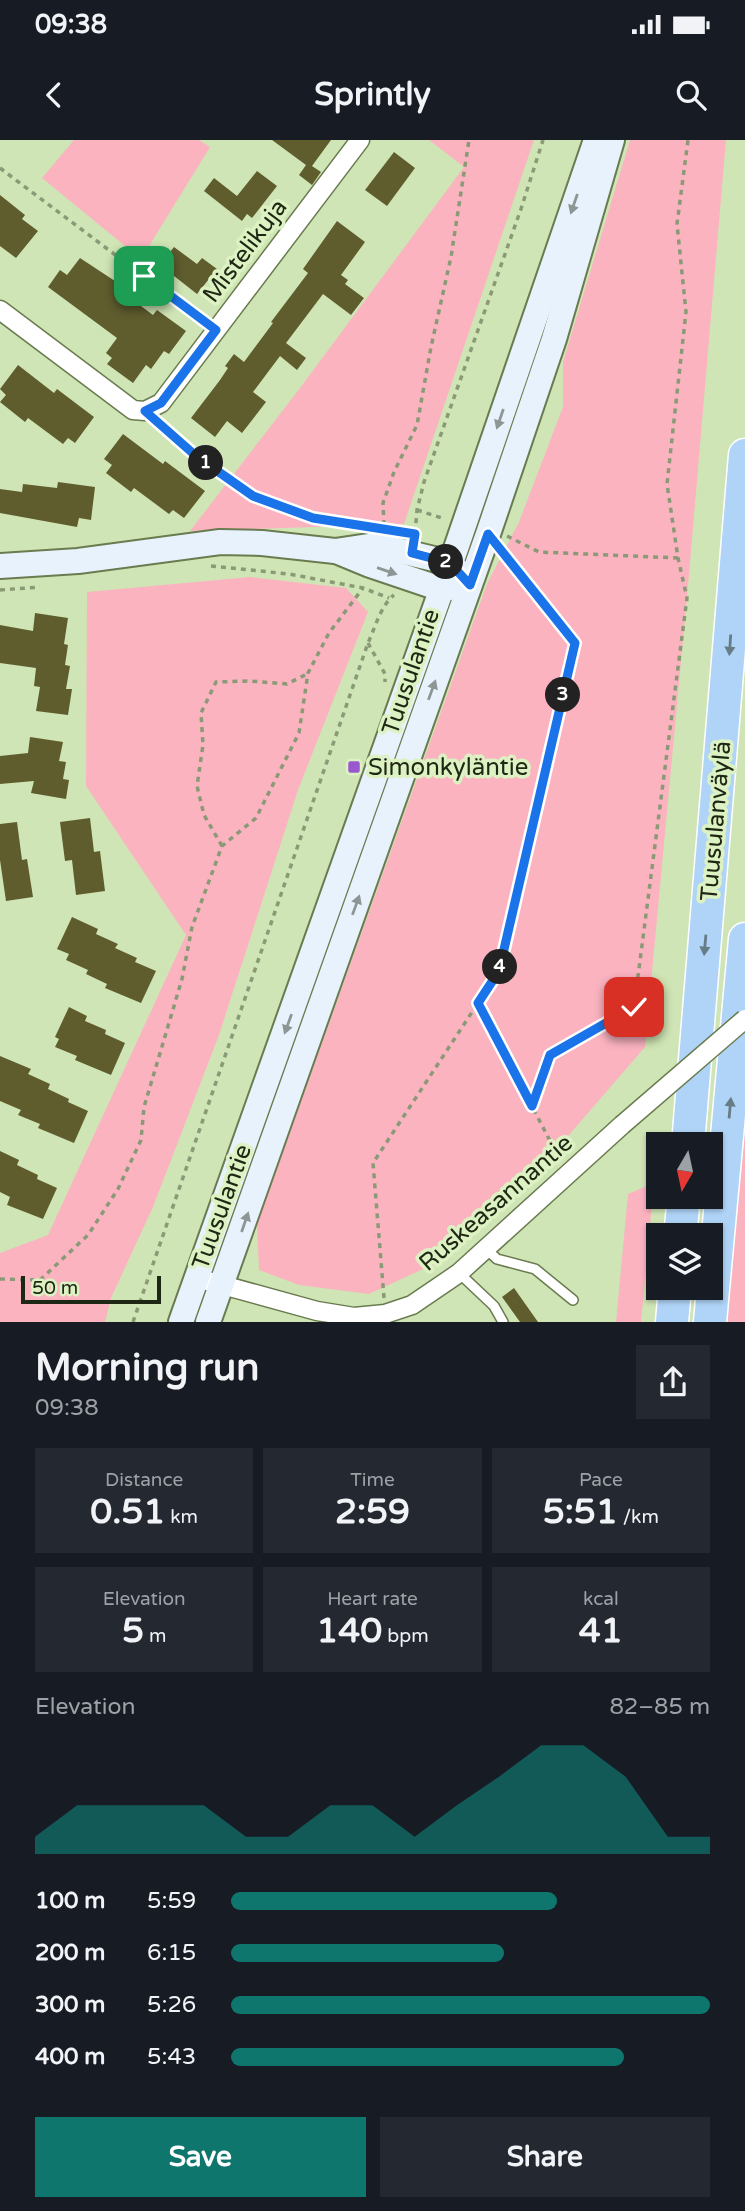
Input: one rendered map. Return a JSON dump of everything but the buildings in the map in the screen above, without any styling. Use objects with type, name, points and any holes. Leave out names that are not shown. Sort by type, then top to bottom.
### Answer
[{"type":"highway","name":"Tuusulanväylä","points":[[689,1132],[745,455]]},
{"type":"highway","points":[[710,1322],[745,939]]},
{"type":"highway","points":[[671,1322],[674,1300]]},
{"type":"main road","name":"Tuusulantie","points":[[181,1322],[441,589],[596,140]]},
{"type":"main road","name":"Tuusulantie","points":[[208,1322],[488,534],[554,339],[611,140]]},
{"type":"main road","points":[[335,551],[411,540],[450,563],[470,585]]},
{"type":"main road","points":[[0,566],[78,561],[220,542],[286,545],[335,551],[441,589],[470,585]]},
{"type":"street","name":"Mistelikuja","points":[[145,411],[161,403],[360,140]]},
{"type":"street","points":[[0,310],[133,410],[145,411]]},
{"type":"street","name":"Ruskeasannantie","points":[[197,1278],[317,1311],[354,1317],[385,1314],[412,1305],[459,1273],[622,1125],[745,1019]]},
{"type":"lane","points":[[485,1248],[497,1259],[535,1269],[573,1300]]},
{"type":"lane","points":[[459,1273],[494,1306],[503,1322]]},
{"type":"path","points":[[385,530],[383,503],[394,472],[417,425],[451,257],[469,140]]},
{"type":"path","points":[[411,540],[424,482],[543,140]]},
{"type":"path","points":[[532,1106],[550,1055],[634,1007],[687,598],[667,484],[686,312],[677,224],[688,140]]},
{"type":"path","points":[[0,168],[216,330]]},
{"type":"path","points":[[145,411],[196,456],[253,496],[313,518],[359,526]]},
{"type":"path","points":[[488,534],[505,535],[539,552],[678,558]]},
{"type":"path","points":[[385,1314],[373,1163],[499,971],[575,643],[488,534]]},
{"type":"path","points":[[204,566],[289,574],[363,588],[389,598]]},
{"type":"path","points":[[133,1322],[368,642],[389,598],[400,591],[405,578]]},
{"type":"path","points":[[0,590],[48,586]]},
{"type":"path","points":[[0,1279],[40,1280],[88,1235],[118,1189],[141,1140],[145,1107],[182,979],[192,927],[222,846],[256,818],[299,733],[308,673],[329,633],[363,588]]},
{"type":"path","points":[[368,642],[385,674],[384,684]]},
{"type":"path","points":[[222,846],[204,815],[197,786],[203,745],[201,713],[216,682],[287,684],[308,673]]},
{"type":"path","points":[[478,1003],[567,1174]]},
{"type":"shaded area","points":[[74,140],[199,140],[210,147],[141,259],[42,178]]},
{"type":"shaded area","points":[[429,140],[534,140],[404,524],[190,531],[464,167]]},
{"type":"shaded area","points":[[630,140],[726,140],[645,1047],[569,1135],[490,1205],[434,1264],[369,1294],[299,1285],[259,1270],[257,1224],[487,584],[519,522],[563,407],[563,362]]},
{"type":"shaded area","points":[[250,577],[346,588],[368,612],[298,790],[219,1035],[153,1207],[111,1298],[105,1322],[0,1322],[0,1253],[48,1235],[186,935],[86,786],[87,592]]},
{"type":"shaded area","points":[[745,1131],[745,1322],[727,1322]]},
{"type":"shaded area","points":[[646,1186],[646,1209],[652,1209],[650,1223],[646,1223],[646,1269],[641,1322],[616,1322],[628,1194]]},
{"type":"place","name":"Simonkyläntie","points":[[354,767]]},
{"type":"route","points":[[144,276],[216,330],[161,403],[145,411],[196,456],[253,496],[313,518],[415,534],[412,553],[450,563],[470,585],[488,534],[575,643],[499,971],[478,1003],[532,1106],[550,1055],[634,1007]]}]
